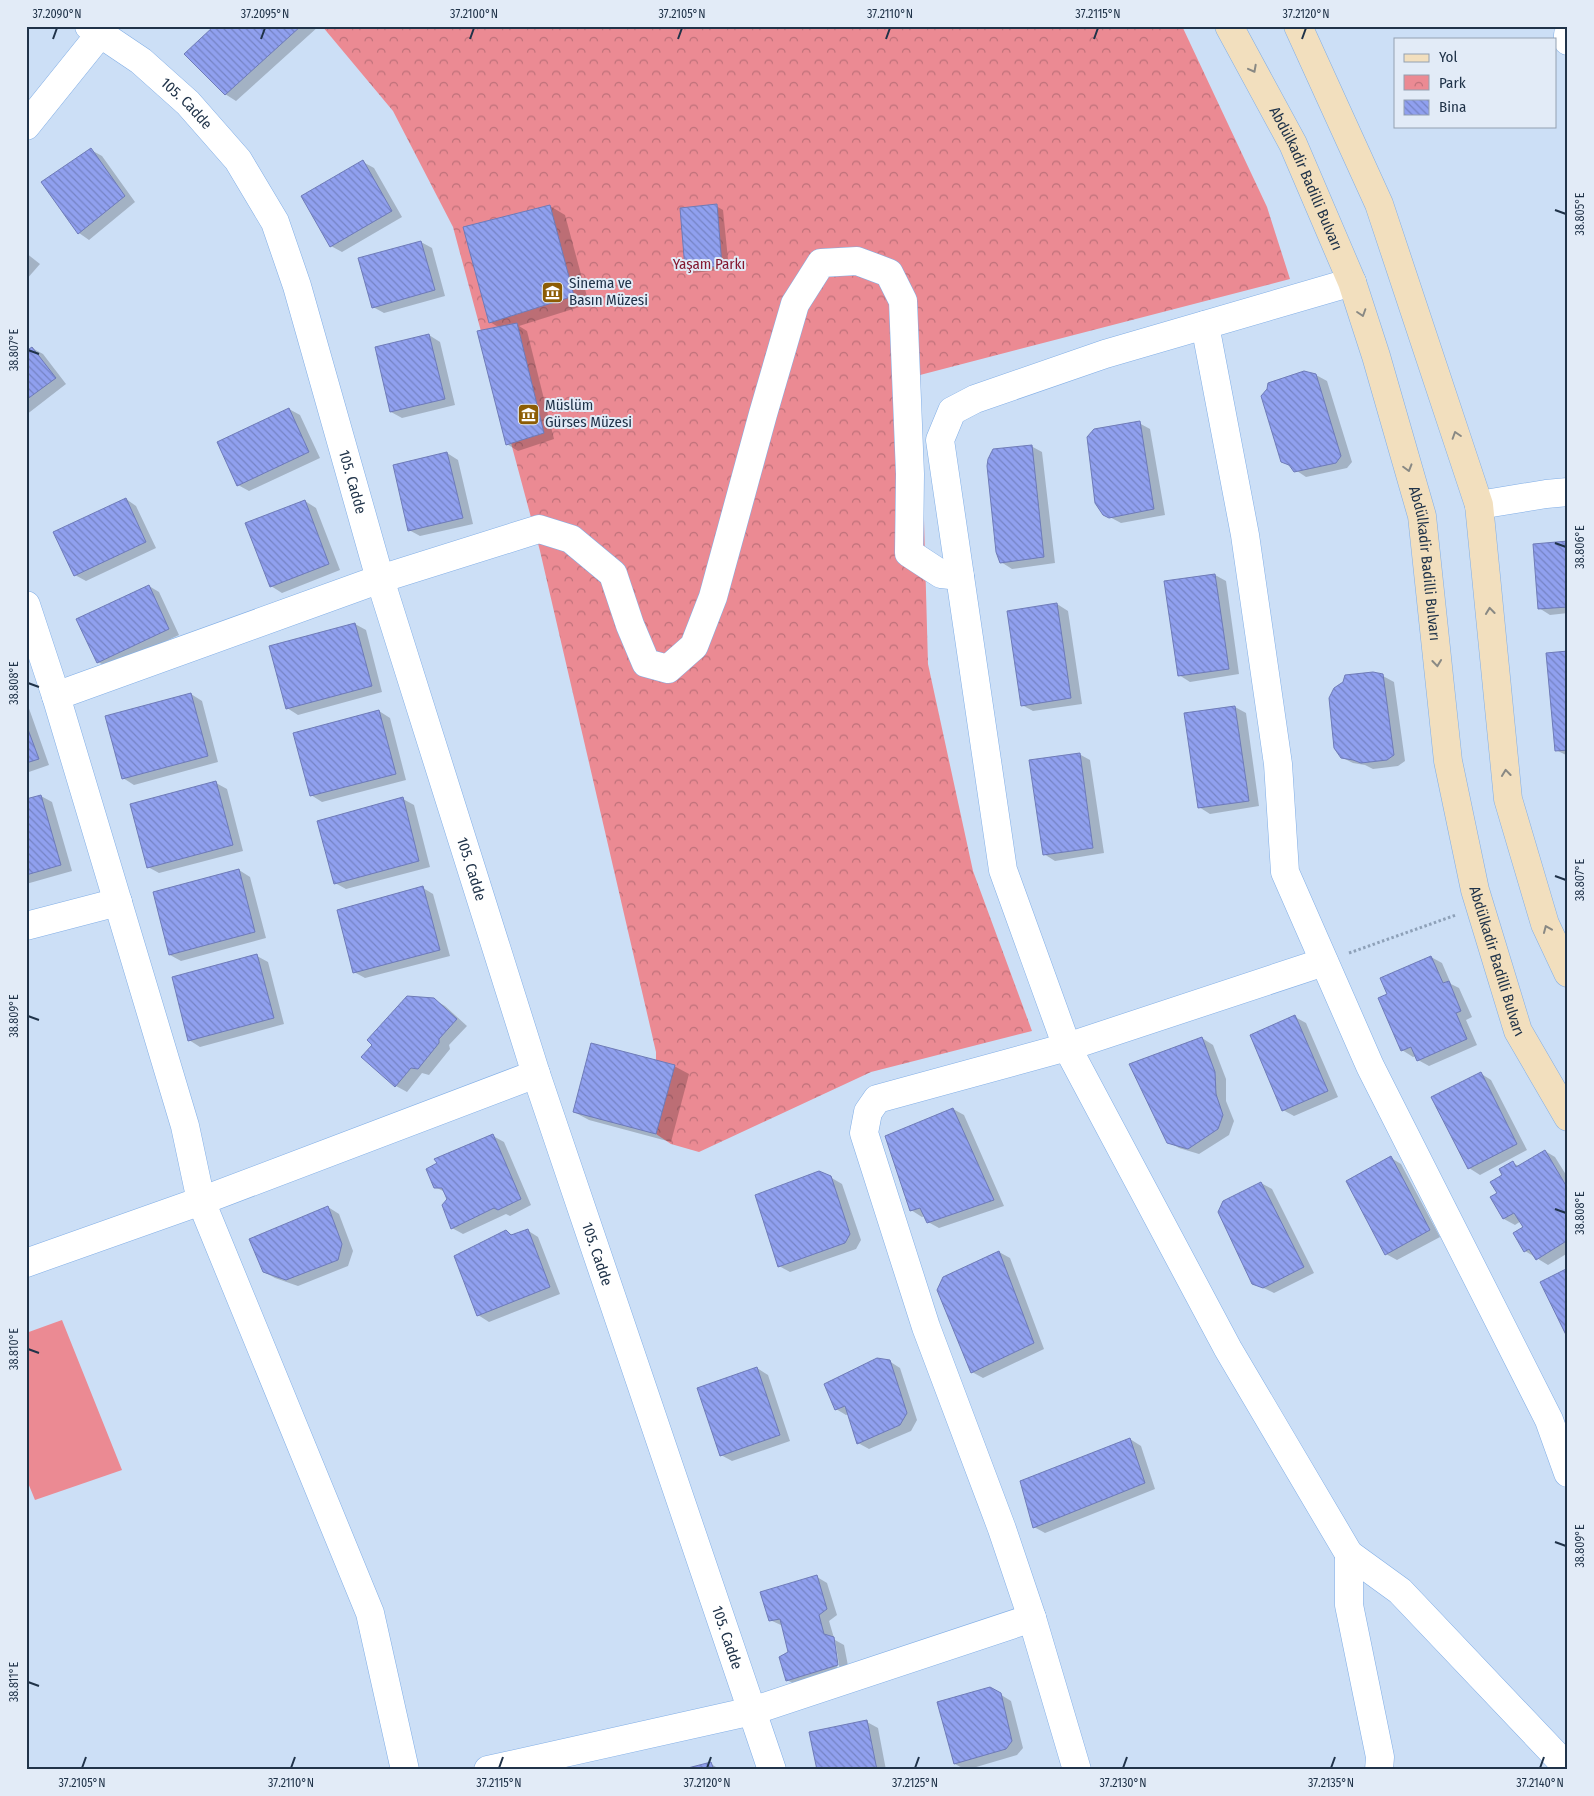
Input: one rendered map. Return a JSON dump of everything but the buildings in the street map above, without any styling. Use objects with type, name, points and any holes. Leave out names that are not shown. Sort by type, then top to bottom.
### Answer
[{"type":"main road","name":"Abdülkadir Badilli Bulvarı","points":[[1229,26],[1293,144],[1352,282],[1376,356],[1422,516],[1448,761],[1480,906],[1518,1031],[1568,1117]]},
{"type":"main road","points":[[1298,26],[1379,204],[1479,505],[1508,799],[1545,924],[1568,973]]},
{"type":"street","points":[[26,126],[94,30]]},
{"type":"street","name":"105. Cadde","points":[[94,30],[141,61],[188,102],[238,160],[275,222],[297,286],[380,579],[536,1074],[772,1770]]},
{"type":"street","points":[[1568,35],[1568,42]]},
{"type":"street","points":[[56,696],[380,579],[539,529],[571,539],[613,574],[630,625],[646,664],[668,669],[694,646],[713,598],[795,304],[820,263],[857,261],[889,273],[903,301],[910,474],[909,553],[941,574],[960,576]]},
{"type":"street","points":[[1352,282],[1105,354],[975,399],[952,411],[940,440],[1002,870],[1067,1047],[1228,1349],[1349,1554],[1400,1591],[1568,1768]]},
{"type":"street","points":[[1205,325],[1245,535],[1278,764],[1285,872],[1370,1066],[1549,1420],[1568,1473]]},
{"type":"street","points":[[1479,505],[1568,492]]},
{"type":"street","points":[[26,604],[56,696],[185,1126],[201,1201],[370,1613],[405,1770]]},
{"type":"street","points":[[26,926],[118,902]]},
{"type":"street","points":[[1078,1770],[1032,1618],[1002,1529],[926,1327],[864,1133],[868,1112],[877,1100],[1067,1047],[1324,962]]},
{"type":"street","points":[[26,1263],[201,1201],[536,1074]]},
{"type":"street","points":[[1349,1554],[1349,1605],[1380,1757],[1380,1770]]},
{"type":"street","points":[[488,1770],[752,1711],[1032,1618]]},
{"type":"path","points":[[1324,962],[1480,906]]},
{"type":"green space","name":"Yaşam Parkı","points":[[322,26],[1182,26],[1267,207],[1290,279],[920,375],[928,664],[973,871],[1032,1031],[871,1072],[699,1152],[671,1144],[656,1134],[656,1052],[540,551],[453,227],[393,111]]},
{"type":"green space","points":[[62,1320],[122,1470],[35,1500],[26,1478],[26,1333]]},
{"type":"place","name":"Sinema ve Basın Müzesi","points":[[553,292]]},
{"type":"place","name":"Müslüm Gürses Müzesi","points":[[529,414]]}]
